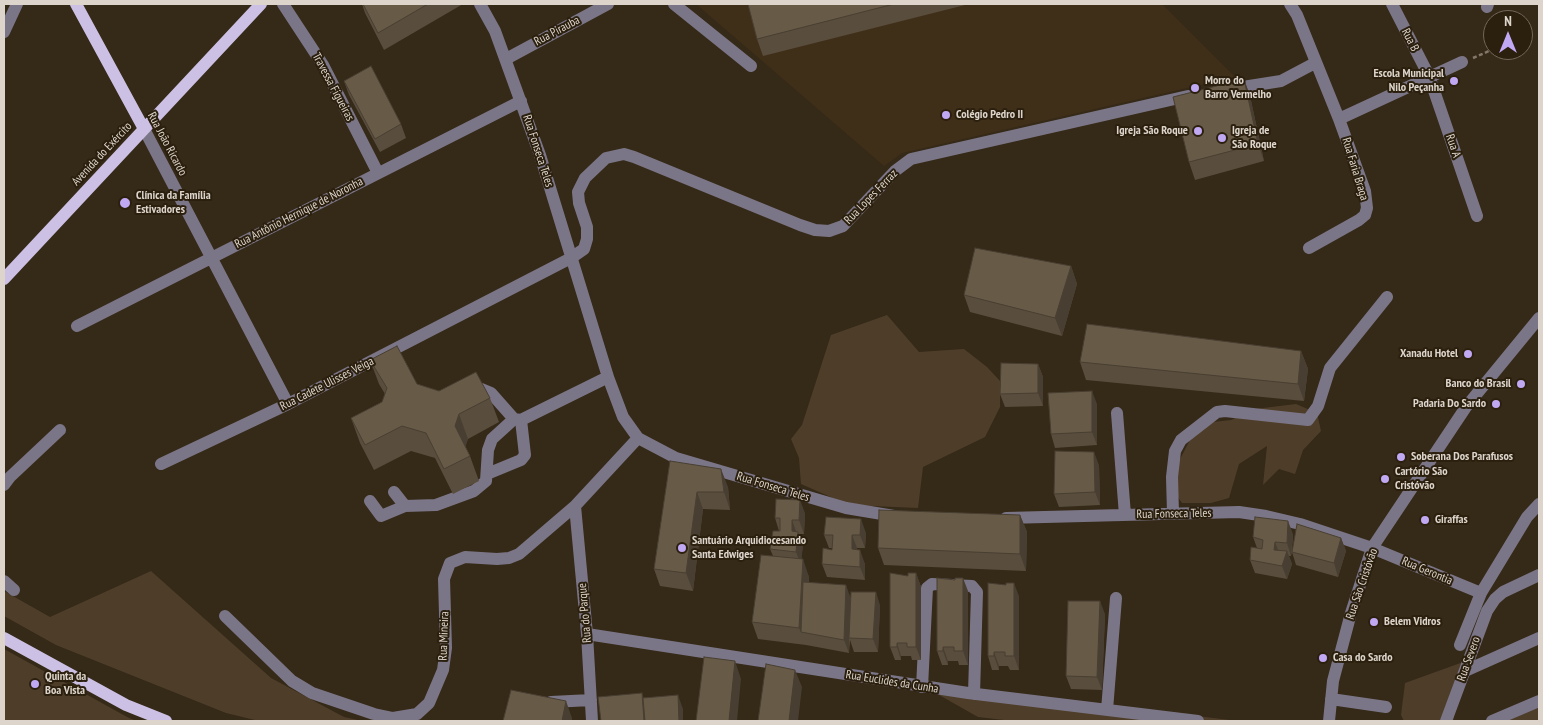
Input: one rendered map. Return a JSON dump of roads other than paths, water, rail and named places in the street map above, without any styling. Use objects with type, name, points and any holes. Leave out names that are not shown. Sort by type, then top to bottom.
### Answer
[{"type":"main road","name":"Rua João Ricardo","points":[[76,4],[144,128]]},
{"type":"main road","name":"Avenida do Exército","points":[[4,279],[260,4]]},
{"type":"main road","points":[[4,638],[126,705],[166,721]]},
{"type":"street","points":[[4,32],[17,4]]},
{"type":"street","name":"Travessa Figueiras","points":[[283,4],[323,65],[378,173]]},
{"type":"street","name":"Rua Fonseca Teles","points":[[480,4],[495,31],[521,101],[608,377],[623,417],[638,438],[676,458],[846,508],[910,518]]},
{"type":"street","name":"Rua Pirauba","points":[[506,59],[608,4]]},
{"type":"street","points":[[674,4],[751,66]]},
{"type":"street","name":"Rua Faria Braga","points":[[1290,4],[1297,15],[1339,119],[1365,191],[1367,208],[1359,220],[1309,248]]},
{"type":"street","name":"Rua B","points":[[1392,4],[1429,76]]},
{"type":"street","points":[[1339,119],[1462,62]]},
{"type":"street","points":[[1217,92],[1281,81],[1315,63]]},
{"type":"street","name":"Rua A","points":[[1429,76],[1477,216]]},
{"type":"street","name":"Rua Lopes Ferraz","points":[[571,258],[584,249],[588,239],[587,227],[579,203],[578,192],[585,178],[599,163],[614,155],[624,154],[634,157],[800,225],[815,230],[829,231],[843,226],[895,171],[912,159],[1134,107],[1198,95]]},
{"type":"street","name":"Rua Antônio Hernique de Noronha","points":[[77,326],[521,101]]},
{"type":"street","name":"Rua João Ricardo","points":[[144,128],[288,404]]},
{"type":"street","name":"Rua Cadete Ulisses Veiga","points":[[161,464],[288,404],[571,258]]},
{"type":"street","points":[[1173,514],[1172,476],[1175,451],[1181,440],[1216,412],[1225,411],[1308,420],[1318,406],[1330,368],[1387,297]]},
{"type":"street","name":"Rua São Cristóvão","points":[[1329,721],[1331,699],[1351,613],[1372,548],[1466,407],[1539,318]]},
{"type":"street","points":[[370,501],[381,516],[405,506],[436,505],[474,491],[486,481],[488,450],[492,439],[517,420],[608,377]]},
{"type":"street","points":[[459,395],[479,388],[491,392],[517,420],[525,455],[521,460],[487,474]]},
{"type":"street","points":[[1117,413],[1125,515]]},
{"type":"street","points":[[4,485],[10,476],[60,430]]},
{"type":"street","name":"Rua Mineira","points":[[225,616],[292,681],[312,693],[374,714],[393,718],[417,714],[429,703],[443,670],[446,648],[444,579],[450,563],[465,557],[497,559],[510,558],[519,554],[575,506],[638,438]]},
{"type":"street","points":[[394,492],[405,506]]},
{"type":"street","points":[[1460,645],[1481,593],[1527,517],[1539,504]]},
{"type":"street","name":"Rua do Parque","points":[[575,506],[592,711]]},
{"type":"street","name":"Rua Fonseca Teles","points":[[997,518],[1239,512],[1300,524],[1372,548]]},
{"type":"street","name":"Rua Gerontia","points":[[1372,548],[1481,593]]},
{"type":"street","name":"Rua Severo","points":[[1446,721],[1487,611],[1495,599],[1503,592],[1539,575]]},
{"type":"street","points":[[4,581],[14,590]]},
{"type":"street","points":[[922,687],[927,588],[932,584],[972,586],[977,592],[974,694]]},
{"type":"street","points":[[1107,710],[1116,598]]},
{"type":"street","name":"Rua Euclides da Cunha","points":[[587,634],[922,687],[1198,721]]},
{"type":"street","points":[[1465,671],[1539,638]]},
{"type":"street","points":[[1331,699],[1386,707]]},
{"type":"street","points":[[1492,721],[1539,701]]},
{"type":"street","points":[[538,703],[592,711],[608,710]]},
{"type":"place","name":"Escola Municipal Nilo Peçanha","points":[[1454,81]]},
{"type":"place","name":"Morro do Barro Vermelho","points":[[1195,88]]},
{"type":"place","name":"Colégio Pedro II","points":[[946,115]]},
{"type":"place","name":"Igreja São Roque","points":[[1198,131]]},
{"type":"place","name":"Igreja de São Roque","points":[[1222,138]]},
{"type":"place","name":"Clínica da Família Estivadores","points":[[125,203]]},
{"type":"place","name":"Xanadu Hotel","points":[[1468,354]]},
{"type":"place","name":"Banco do Brasil","points":[[1521,384]]},
{"type":"place","name":"Padaria Do Sardo","points":[[1496,404]]},
{"type":"place","name":"Soberana Dos Parafusos","points":[[1401,457]]},
{"type":"place","name":"Cartório São Cristóvão","points":[[1385,479]]},
{"type":"place","name":"Giraffas","points":[[1425,520]]},
{"type":"place","name":"Santuário Arquidiocesando Santa Edwiges","points":[[682,548]]},
{"type":"place","name":"Belem Vidros","points":[[1374,622]]},
{"type":"place","name":"Casa do Sardo","points":[[1323,658]]},
{"type":"place","name":"Quinta da Boa Vista","points":[[35,684]]}]
